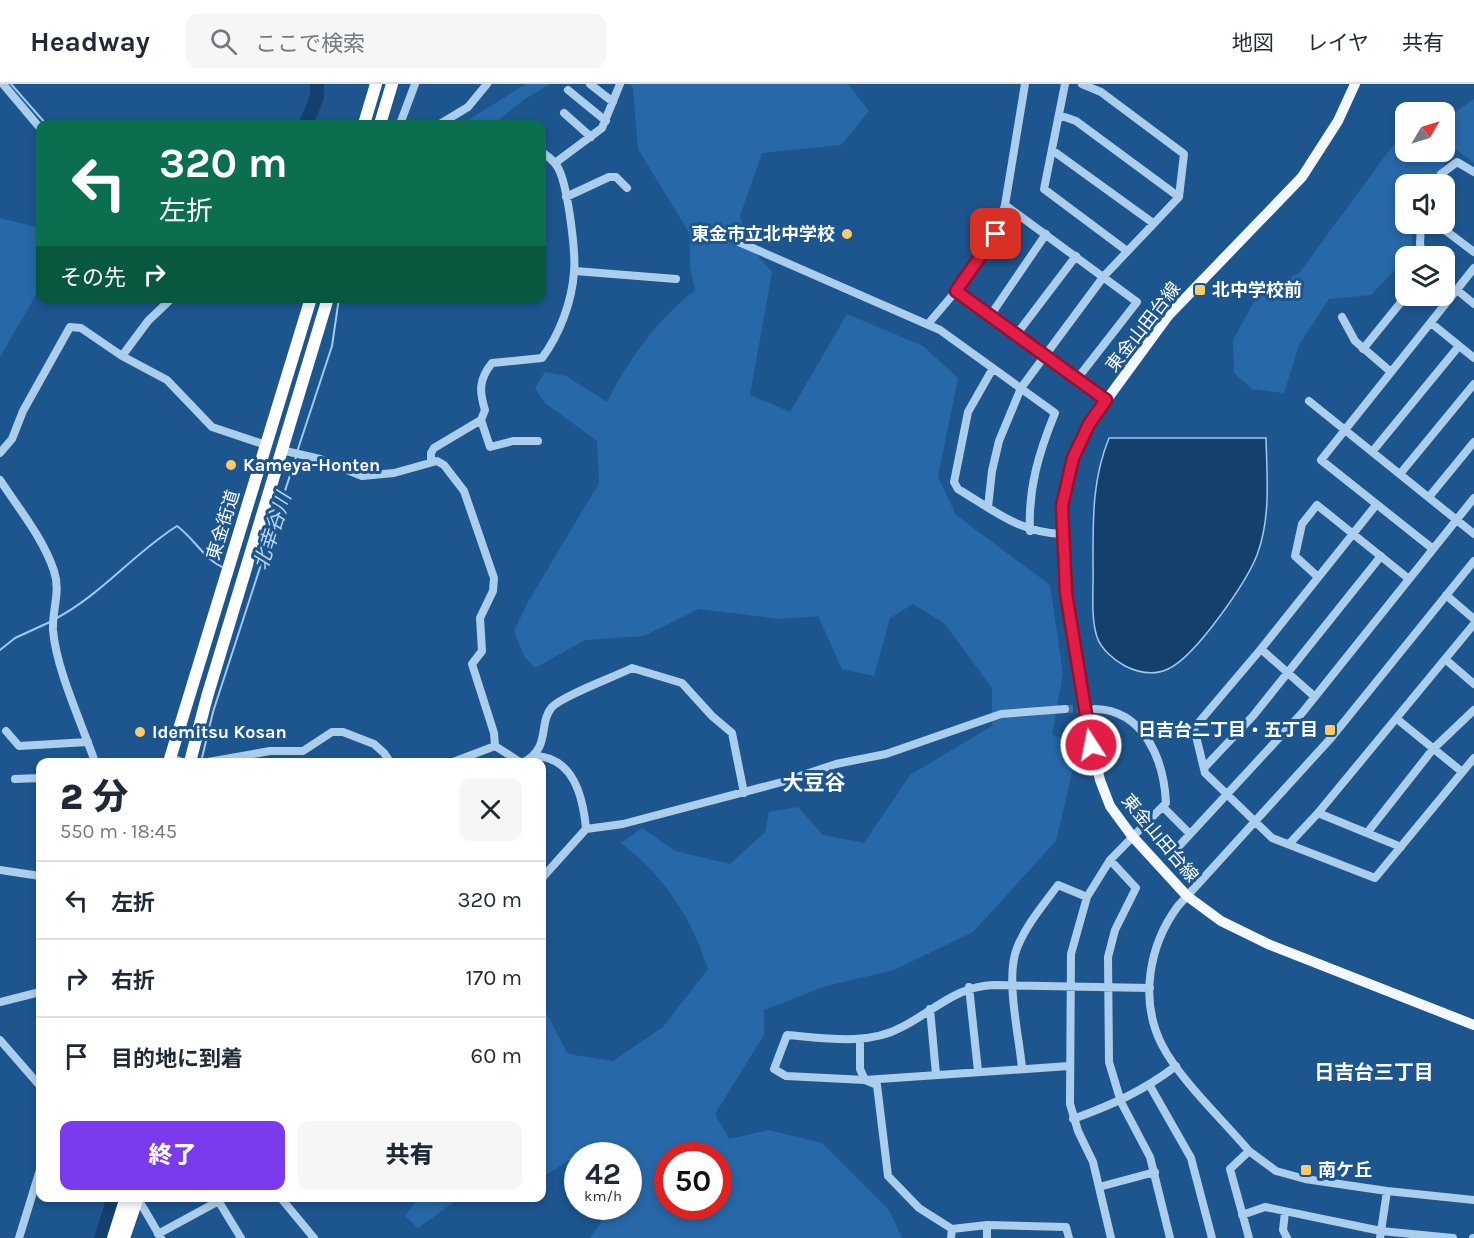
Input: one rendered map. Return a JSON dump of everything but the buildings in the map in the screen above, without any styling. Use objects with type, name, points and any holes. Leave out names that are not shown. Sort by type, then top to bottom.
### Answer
[{"type":"highway","points":[[365,120],[376,84]]},
{"type":"highway","points":[[381,120],[392,84]]},
{"type":"highway","name":"東金街道","points":[[175,758],[309,303]]},
{"type":"highway","name":"東金街道","points":[[191,758],[207,697],[326,303]]},
{"type":"highway","points":[[266,446],[281,450]]},
{"type":"highway","points":[[113,1238],[132,1202]]},
{"type":"highway","points":[[124,1238],[134,1202]]},
{"type":"main road","name":"東金山田台線","points":[[1355,84],[1338,122],[1302,177],[1168,316],[1089,424],[1073,458],[1064,490],[1063,534],[1066,593],[1087,728],[1100,780],[1110,806],[1132,836],[1187,896],[1221,921],[1268,944],[1474,1025]]},
{"type":"street","points":[[3,84],[36,123]]},
{"type":"street","points":[[401,120],[414,84]]},
{"type":"street","points":[[447,120],[468,107],[487,84]]},
{"type":"street","points":[[590,84],[613,102]]},
{"type":"street","points":[[555,163],[591,137],[606,121],[620,84]]},
{"type":"street","points":[[928,324],[956,291],[996,234],[1005,205],[1025,84]]},
{"type":"street","points":[[1065,84],[1044,189],[1127,251]]},
{"type":"street","points":[[988,507],[992,471],[999,441],[1021,388],[1104,276],[1179,197],[1184,154],[1101,92],[1082,84]]},
{"type":"street","points":[[568,90],[606,121]]},
{"type":"street","points":[[564,113],[591,137]]},
{"type":"street","points":[[1059,116],[1076,121],[1179,197]]},
{"type":"street","points":[[1052,150],[1153,223]]},
{"type":"street","points":[[432,462],[431,453],[434,448],[481,420],[485,410],[481,398],[482,374],[492,363],[543,357],[558,330],[570,295],[575,271],[566,197],[555,163],[546,155]]},
{"type":"street","points":[[1441,174],[1457,162],[1474,172]]},
{"type":"street","points":[[566,197],[609,177],[616,177],[627,188]]},
{"type":"street","points":[[1005,205],[1137,302],[1077,379]]},
{"type":"street","points":[[990,316],[1046,234]]},
{"type":"street","points":[[1450,234],[1474,252]]},
{"type":"street","points":[[739,242],[928,324],[1054,413],[1037,457],[1029,505],[1030,531]]},
{"type":"street","points":[[1016,335],[1076,256]]},
{"type":"street","points":[[1433,549],[1321,460],[1474,268]]},
{"type":"street","points":[[575,271],[676,279]]},
{"type":"street","points":[[1457,290],[1474,304]]},
{"type":"street","points":[[956,291],[1106,400]]},
{"type":"street","points":[[122,356],[148,321],[167,303]]},
{"type":"street","points":[[1363,349],[1398,306]]},
{"type":"street","points":[[1342,317],[1354,341],[1391,372]]},
{"type":"street","points":[[1431,323],[1474,358]]},
{"type":"street","points":[[0,453],[12,439],[23,411],[69,327],[81,328],[122,356],[167,380],[212,427],[266,446]]},
{"type":"street","points":[[1372,452],[1459,346]]},
{"type":"street","points":[[993,368],[968,412],[953,474],[954,482],[958,489],[1030,531],[1063,534]]},
{"type":"street","points":[[1400,474],[1474,384]]},
{"type":"street","points":[[1309,401],[1474,534]]},
{"type":"street","points":[[481,420],[490,447],[513,441],[538,441]]},
{"type":"street","points":[[1429,497],[1474,442]]},
{"type":"street","points":[[281,450],[320,459],[362,476],[394,473],[432,462],[444,465],[464,491],[494,578],[493,591],[480,618],[482,651],[472,664],[494,733],[495,746]]},
{"type":"street","points":[[0,480],[43,546],[55,574],[58,593],[53,629],[62,667],[93,758]]},
{"type":"street","points":[[1180,845],[1315,697],[1474,498]]},
{"type":"street","points":[[1376,504],[1261,649],[1194,728],[1205,773],[1272,838],[1376,879],[1461,771],[1474,758]]},
{"type":"street","points":[[1318,577],[1294,556],[1302,524],[1317,505],[1409,579]]},
{"type":"street","points":[[1204,768],[1253,716],[1381,556]]},
{"type":"street","points":[[1474,561],[1331,738],[1256,823],[1187,896],[1160,932],[1155,948],[1150,988],[1155,1025],[1161,1043],[1176,1065],[1249,1151],[1276,1171],[1387,1191],[1474,1200]]},
{"type":"street","points":[[1289,844],[1397,719],[1474,621],[1446,596]]},
{"type":"street","points":[[1261,649],[1315,697]]},
{"type":"street","points":[[1445,660],[1474,682]]},
{"type":"street","points":[[529,758],[543,742],[550,708],[561,699],[632,668],[682,683],[712,716],[732,733],[744,793]]},
{"type":"street","points":[[1095,708],[1119,713],[1137,726],[1155,748],[1165,783],[1166,803],[1110,860],[1087,897],[1071,954],[1069,1066],[1073,1119],[1093,1162],[1111,1238]]},
{"type":"street","points":[[546,874],[586,829],[623,824],[744,793],[836,764],[886,754],[1001,714],[1065,709]]},
{"type":"street","points":[[1367,833],[1433,749],[1474,710]]},
{"type":"street","points":[[1397,719],[1461,771]]},
{"type":"street","points":[[6,731],[19,747],[88,742]]},
{"type":"street","points":[[227,758],[246,754],[303,751],[332,732],[357,736],[374,744],[387,758]]},
{"type":"street","points":[[464,758],[495,746]]},
{"type":"street","points":[[495,746],[515,758]]},
{"type":"street","points":[[533,756],[552,758],[579,786],[586,829]]},
{"type":"street","points":[[15,779],[36,778]]},
{"type":"street","points":[[1163,807],[1190,834]]},
{"type":"street","points":[[1318,813],[1401,847]]},
{"type":"street","points":[[1110,860],[1136,888],[1115,930],[1108,957],[1109,1062],[1120,1102],[1150,1156],[1170,1238]]},
{"type":"street","points":[[0,870],[36,875]]},
{"type":"street","points":[[1022,1068],[1013,985],[1013,964],[1018,947],[1058,885],[1087,897]]},
{"type":"street","points":[[1069,1066],[865,1080],[786,1076],[774,1069],[787,1035],[860,1039],[882,1035],[902,1028],[969,987],[1013,985],[1150,988]]},
{"type":"street","points":[[969,987],[978,1071]]},
{"type":"street","points":[[0,1002],[36,993]]},
{"type":"street","points":[[930,1009],[936,1074]]},
{"type":"street","points":[[860,1039],[860,1069],[865,1080],[877,1085],[888,1176],[919,1209],[952,1233],[987,1225],[1066,1227],[1070,1238]]},
{"type":"street","points":[[0,1040],[36,1081]]},
{"type":"street","points":[[1073,1119],[1120,1102],[1149,1086],[1176,1065]]},
{"type":"street","points":[[1149,1086],[1191,1158],[1212,1238]]},
{"type":"street","points":[[1249,1151],[1230,1169],[1249,1238]]},
{"type":"street","points":[[1099,1187],[1155,1172]]},
{"type":"street","points":[[18,1238],[36,1182]]},
{"type":"street","points":[[1380,1234],[1387,1191]]},
{"type":"street","points":[[138,1202],[160,1236],[214,1202]]},
{"type":"street","points":[[222,1202],[241,1238]]},
{"type":"street","points":[[284,1202],[314,1238]]},
{"type":"street","points":[[1242,1215],[1266,1207],[1380,1234],[1453,1238]]},
{"type":"street","points":[[1285,1212],[1283,1230],[1287,1238]]},
{"type":"street","points":[[987,1225],[987,1238]]},
{"type":"shaded area","points":[[526,84],[550,84],[523,100],[499,120],[468,120]]},
{"type":"shaded area","points":[[630,84],[848,84],[869,111],[841,145],[762,153],[740,216],[748,244],[772,272],[750,395],[790,412],[847,314],[923,346],[958,378],[938,477],[956,515],[1050,585],[1063,674],[1052,734],[1078,748],[1056,841],[973,932],[894,970],[826,986],[764,1010],[764,1035],[715,1114],[729,1139],[768,1130],[822,1143],[889,1210],[902,1238],[590,1238],[602,1220],[642,1220],[642,1142],[564,1142],[564,1164],[546,1175],[546,1013],[568,1054],[613,1061],[663,1027],[708,969],[685,915],[675,899],[651,870],[621,843],[642,828],[675,851],[730,864],[765,832],[769,812],[798,807],[823,835],[864,843],[910,775],[992,726],[992,688],[944,623],[913,604],[890,618],[874,676],[842,669],[818,616],[780,619],[699,609],[644,636],[585,640],[535,668],[524,656],[514,631],[528,602],[599,483],[597,441],[545,403],[535,388],[545,372],[566,376],[607,402],[624,371],[656,327],[695,290],[690,267],[690,234],[638,149],[633,88]]},
{"type":"shaded area","points":[[1474,99],[1474,163],[1455,149],[1455,112]]},
{"type":"shaded area","points":[[1395,143],[1395,162],[1446,162],[1437,174],[1395,174],[1395,234],[1412,234],[1412,246],[1395,246],[1395,270],[1371,295],[1329,299],[1299,345],[1284,393],[1252,389],[1234,373],[1233,340],[1257,296],[1300,272]]},
{"type":"shaded area","points":[[0,218],[36,227],[36,295],[0,357]]},
{"type":"shaded area","points":[[1109,438],[1266,438],[1266,512],[1257,555],[1231,600],[1205,635],[1179,662],[1168,669],[1157,672],[1146,673],[1117,661],[1102,646],[1095,628],[1093,531],[1096,484]]},
{"type":"shaded area","points":[[415,1202],[454,1202],[418,1228],[405,1216]]},
{"type":"waterway","points":[[11,84],[42,120]]},
{"type":"waterway","name":"北幸谷川","points":[[308,120],[317,97],[317,84]]},
{"type":"waterway","name":"北幸谷川","points":[[297,452],[332,346],[338,303]]},
{"type":"waterway","name":"北幸谷川","points":[[202,758],[213,712],[296,457]]},
{"type":"waterway","points":[[55,619],[87,598],[177,526],[206,555],[225,568]]},
{"type":"waterway","points":[[0,650],[15,638],[50,622]]},
{"type":"waterway","name":"北幸谷川","points":[[101,1238],[112,1202]]},
{"type":"tunnel","points":[[1065,709],[1088,709]]},
{"type":"place","name":"東金市立北中学校","points":[[847,234]]},
{"type":"place","name":"北中学校前","points":[[1200,290]]},
{"type":"place","name":"Kameya-Honten","points":[[231,465]]},
{"type":"place","name":"日吉台二丁目・五丁目","points":[[1330,730]]},
{"type":"place","name":"Idemitsu Kosan","points":[[140,732]]},
{"type":"place","name":"南ケ丘","points":[[1306,1170]]},
{"type":"district","name":"大豆谷","points":[[814,783]]},
{"type":"district","name":"日吉台三丁目","points":[[1374,1072]]},
{"type":"route","points":[[996,234],[956,291],[1106,400],[1080,441],[1064,490],[1062,506],[1066,593],[1091,745]]}]
